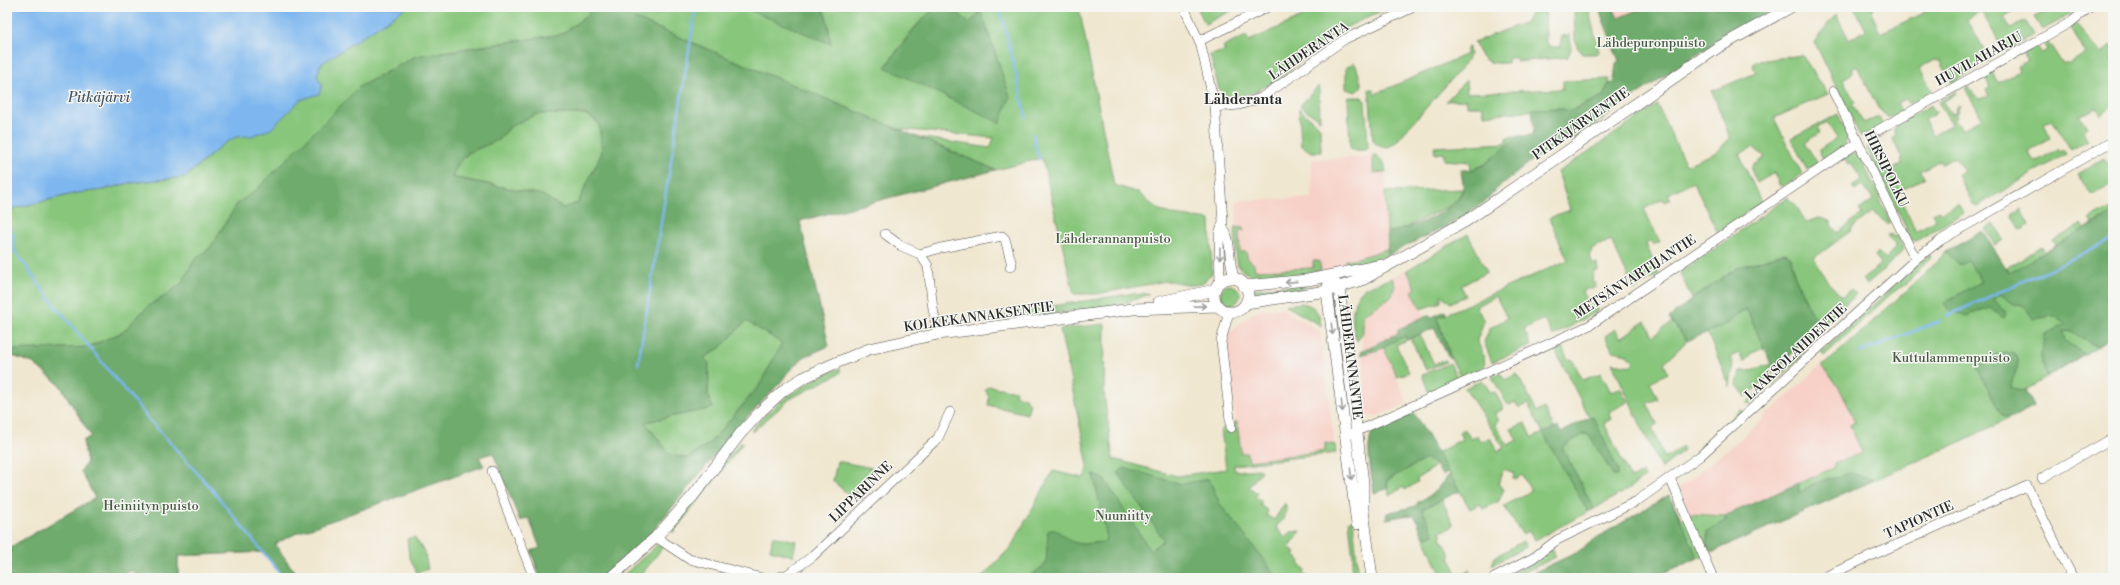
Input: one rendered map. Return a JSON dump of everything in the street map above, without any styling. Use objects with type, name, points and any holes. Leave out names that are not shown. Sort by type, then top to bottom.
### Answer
[{"type":"main road","name":"PITKÄJÄRVENTIE","points":[[1339,288],[1364,279],[1388,264],[1466,222],[1717,48],[1791,7]]},
{"type":"main road","name":"PITKÄJÄRVENTIE","points":[[1330,277],[1388,264]]},
{"type":"main road","name":"LÄHDERANNANTIE","points":[[1330,277],[1339,288],[1364,578]]},
{"type":"main road","name":"LÄHDERANNANTIE","points":[[1330,277],[1327,290],[1351,434],[1363,483],[1363,510],[1372,578]]},
{"type":"main road","points":[[1244,286],[1330,277]]},
{"type":"main road","points":[[1246,303],[1247,294],[1244,286],[1235,279],[1230,279],[1217,287],[1214,298],[1218,306],[1229,312],[1237,311],[1246,303],[1339,288]]},
{"type":"main road","name":"KOLKEKANNAKSENTIE","points":[[1133,309],[1217,287]]},
{"type":"main road","name":"KOLKEKANNAKSENTIE","points":[[610,578],[626,566],[656,537],[693,496],[743,430],[761,411],[784,390],[803,378],[869,349],[938,334],[1133,309],[1218,306]]},
{"type":"street","points":[[1184,7],[1199,41],[1215,107],[1223,227],[1227,234],[1231,271],[1235,279]]},
{"type":"street","points":[[1199,41],[1268,7]]},
{"type":"street","name":"LÄHDERANTA","points":[[1215,107],[1239,105],[1262,98],[1345,40],[1414,7]]},
{"type":"street","name":"HUVILAHARJU","points":[[1878,130],[2071,22],[2090,7]]},
{"type":"street","name":"HIRSIPOLKU","points":[[1833,91],[1911,250],[1917,258]]},
{"type":"street","name":"LAAKSOLAHDENTIE","points":[[1494,578],[1533,558],[1553,542],[1637,501],[1670,478],[1718,441],[1917,258],[1941,240],[2113,141]]},
{"type":"street","name":"METSÄNVARTIJANTIE","points":[[1351,434],[1590,325],[1858,143]]},
{"type":"street","points":[[1217,287],[1219,234],[1223,227]]},
{"type":"street","points":[[885,234],[901,246],[920,254],[928,266],[933,309],[938,334]]},
{"type":"street","points":[[920,254],[947,246],[1002,236],[1005,239],[1012,264],[1010,267]]},
{"type":"street","points":[[1229,312],[1221,342],[1231,428]]},
{"type":"street","name":"LIPPARINNE","points":[[776,578],[788,574],[813,556],[938,438],[950,412]]},
{"type":"street","points":[[2042,478],[2113,438]]},
{"type":"street","points":[[492,471],[534,578]]},
{"type":"street","points":[[1670,478],[1713,578]]},
{"type":"street","name":"TAPIONTIE","points":[[1822,578],[2027,486],[2073,578]]},
{"type":"street","points":[[656,537],[689,559],[762,578]]},
{"type":"shaded area","points":[[1613,7],[1644,7],[1617,18]]},
{"type":"shaded area","points":[[1376,157],[1385,168],[1389,255],[1348,269],[1293,274],[1243,270],[1237,261],[1236,201],[1312,198],[1312,159]]},
{"type":"shaded area","points":[[1407,269],[1416,289],[1412,291],[1425,317],[1381,343],[1408,403],[1376,417],[1366,415],[1360,298],[1369,289]]},
{"type":"shaded area","points":[[1281,308],[1320,331],[1335,448],[1334,453],[1240,463],[1226,341],[1227,334],[1254,312]]},
{"type":"shaded area","points":[[1821,365],[1837,382],[1841,390],[1855,422],[1850,425],[1862,452],[1835,464],[1833,468],[1725,516],[1690,514],[1679,488],[1737,442]]},
{"type":"green space","name":"Heiniityn puisto","points":[[393,7],[587,7],[589,14],[562,34],[416,56],[359,87],[256,190],[237,204],[210,248],[195,259],[182,283],[165,296],[148,306],[123,332],[88,347],[263,552],[178,556],[178,578],[136,578],[134,570],[112,578],[7,578],[7,549],[95,498],[81,471],[87,462],[83,441],[91,436],[60,385],[33,363],[7,354],[7,210],[77,193],[103,190],[129,183],[185,177],[211,155],[280,87]]},
{"type":"green space","name":"Heiniityn puisto","points":[[587,7],[607,7],[996,170],[800,221],[829,346],[804,357],[791,369],[780,383],[741,423],[652,532],[601,578],[540,578],[531,551],[540,548],[529,518],[520,521],[493,453],[479,457],[484,466],[297,533],[275,544],[299,578],[284,578],[263,552],[178,556],[178,578],[136,578],[134,570],[112,578],[7,578],[7,549],[95,498],[81,471],[87,462],[83,441],[91,436],[60,385],[33,363],[7,354],[7,350],[88,347],[123,332],[148,306],[165,296],[182,283],[195,259],[210,248],[237,204],[256,190],[359,87],[416,56],[562,34],[589,14]],"holes":[[[536,114],[585,114],[599,123],[602,152],[578,203],[563,208],[542,195],[452,177],[458,164],[468,153],[498,140],[511,126]],[[746,321],[782,343],[759,386],[710,443],[687,458],[670,455],[645,422],[713,408],[708,396],[709,363],[704,358],[721,347]]]},
{"type":"green space","name":"Lähderannanpuisto","points":[[607,7],[742,7],[831,43],[827,19],[822,7],[940,7],[1079,7],[1114,185],[1139,193],[1157,209],[1173,215],[1210,220],[1212,273],[1202,283],[1196,285],[1166,281],[1097,294],[1074,294],[1042,158],[996,170],[918,137],[990,148],[994,138],[898,129]],"holes":[[[940,7],[958,13],[969,23],[978,15],[980,9],[1000,123],[889,61],[918,24],[925,17]]]},
{"type":"green space","points":[[742,7],[822,7],[827,19],[831,44]]},
{"type":"green space","points":[[940,7],[958,13],[969,23],[978,15],[980,8],[1010,97],[1000,123],[885,67],[915,28],[930,12]]},
{"type":"green space","points":[[1197,7],[1239,7],[1205,24]]},
{"type":"green space","points":[[1324,7],[1389,7],[1336,33],[1276,80],[1259,90],[1243,96],[1230,96],[1219,89],[1210,55],[1225,51],[1223,47],[1246,36],[1249,41]]},
{"type":"green space","points":[[1534,7],[1545,7],[1546,43],[1549,44],[1549,47],[1561,47],[1561,36],[1570,35],[1571,49],[1568,57],[1516,62],[1517,58],[1509,58],[1508,63],[1490,62],[1483,58],[1474,42],[1526,22]]},
{"type":"green space","points":[[1574,7],[1588,7],[1599,52],[1596,54],[1583,54],[1577,47],[1575,40]]},
{"type":"green space","name":"Lähdepuronpuisto","points":[[1598,7],[1613,7],[1618,18],[1644,7],[1779,7],[1730,33],[1633,97],[1576,138],[1571,138],[1540,154],[1493,192],[1487,200],[1462,218],[1388,255],[1387,232],[1406,228],[1431,218],[1442,212],[1459,197],[1463,189],[1461,170],[1471,170],[1484,165],[1518,136],[1532,135],[1534,131],[1532,109],[1558,108],[1570,111],[1603,96],[1609,84],[1614,81],[1616,63],[1619,61]]},
{"type":"green space","points":[[1854,7],[1874,7],[1872,13],[1880,33],[1924,13],[1923,7],[2017,7],[2018,8],[2004,17],[2011,29],[2025,20],[2034,35],[2005,52],[1981,11],[1967,19],[1990,60],[1952,83],[1940,60],[1937,61],[1935,59],[1919,68],[1933,92],[1909,104],[1906,99],[1897,103],[1902,113],[1889,118],[1878,108],[1857,66],[1851,69],[1853,73],[1843,79],[1855,102],[1852,103],[1864,123],[1879,117],[1883,126],[1860,136],[1815,43],[1820,34],[1836,14],[1849,40],[1866,30]]},
{"type":"green space","points":[[2047,7],[2078,7],[2059,21],[2042,30],[2034,17],[2049,10]]},
{"type":"green space","points":[[2076,24],[2102,53],[2113,44],[2113,104],[2101,115],[2096,108],[2080,116],[2087,127],[2083,131],[2088,140],[2071,150],[2053,121],[2044,124],[2051,138],[2028,152],[2035,162],[2058,149],[2060,152],[2063,149],[2066,154],[1977,206],[1973,204],[1958,175],[1964,171],[1955,157],[1942,164],[1940,160],[1921,171],[1925,178],[1897,192],[1916,231],[1936,220],[1933,213],[1939,210],[1941,213],[1958,203],[1963,213],[1916,241],[1912,240],[1867,149],[1871,142],[1885,135],[1872,143],[1890,171],[1902,164],[1900,160],[1902,159],[1892,137],[1896,135],[1894,129],[1897,125],[1931,105],[1936,113],[1924,120],[1933,135],[1952,124],[1938,102],[1956,91],[1957,93],[1943,102],[1951,114],[1956,111],[1955,108],[1959,105],[1960,107],[1957,109],[1958,112],[1955,113],[1957,117],[1955,119],[1962,130],[1982,118],[1965,88],[1968,87],[1979,99],[1989,96],[1986,90],[1990,88],[1984,74],[1991,70],[1998,83],[2019,71],[2017,66],[2028,61],[2023,53],[2036,45],[2042,53],[2047,50],[2043,43],[2047,40],[2062,63],[2070,63],[2086,53],[2070,28]]},
{"type":"green space","points":[[1469,46],[1470,54],[1464,65],[1395,143],[1389,147],[1377,145],[1373,140],[1369,89],[1373,89],[1375,94],[1467,54],[1467,47]]},
{"type":"green space","points":[[1802,55],[1828,94],[1774,118],[1802,174],[1784,186],[1780,186],[1774,173],[1757,183],[1752,172],[1752,166],[1765,157],[1753,147],[1739,154],[1761,202],[1718,233],[1693,182],[1668,194],[1671,199],[1665,202],[1663,199],[1644,209],[1660,242],[1653,245],[1651,241],[1646,244],[1659,274],[1634,290],[1611,240],[1591,249],[1592,252],[1589,254],[1593,264],[1597,263],[1598,271],[1594,271],[1592,282],[1595,283],[1595,287],[1590,290],[1588,288],[1583,292],[1587,299],[1586,300],[1591,306],[1593,304],[1595,307],[1597,305],[1598,311],[1553,336],[1544,319],[1524,329],[1531,346],[1492,362],[1484,342],[1490,328],[1507,318],[1496,296],[1476,306],[1484,321],[1477,340],[1484,357],[1485,366],[1461,378],[1451,358],[1437,318],[1568,260],[1549,218],[1570,210],[1558,172],[1657,105],[1686,165],[1717,152],[1730,138],[1712,91],[1756,73],[1752,64],[1758,61]]},
{"type":"green space","points":[[1354,63],[1356,65],[1362,86],[1356,92],[1346,89],[1346,68]]},
{"type":"green space","points":[[1609,79],[1609,84],[1603,96],[1570,111],[1558,108],[1484,115],[1483,106],[1467,106],[1467,100],[1446,101],[1466,80],[1467,93],[1563,89],[1563,81]]},
{"type":"green space","points":[[1317,87],[1319,87],[1320,120],[1300,106]]},
{"type":"green space","points":[[1363,97],[1365,101],[1368,147],[1366,150],[1352,150],[1350,147],[1348,98]]},
{"type":"green space","points":[[1299,109],[1320,127],[1321,152],[1311,152],[1301,145]]},
{"type":"green space","points":[[536,114],[585,114],[599,123],[602,152],[578,203],[563,208],[542,195],[452,177],[458,164],[468,153],[498,140],[511,126]]},
{"type":"green space","points":[[1838,114],[1847,137],[1844,145],[1824,161],[1819,150],[1837,138],[1826,122],[1817,129],[1819,133],[1805,143],[1818,164],[1807,170],[1791,138]]},
{"type":"green space","points":[[1518,136],[1484,165],[1471,170],[1470,162],[1444,160],[1444,153],[1435,154],[1434,147],[1506,143],[1507,137]]},
{"type":"green space","points":[[1849,153],[1856,154],[1862,160],[1890,221],[1888,224],[1872,212],[1851,229],[1852,230],[1814,258],[1828,282],[1842,297],[1851,289],[1856,294],[1823,324],[1810,311],[1794,274],[1791,257],[1785,253],[1737,268],[1692,299],[1680,273],[1788,197],[1790,201],[1795,204],[1806,222],[1819,218],[1830,221],[1837,233],[1862,214],[1859,210],[1873,200],[1862,185],[1855,190],[1852,186],[1862,179],[1851,164],[1848,165],[1843,157]]},
{"type":"green space","points":[[1373,155],[1382,161],[1386,172],[1373,173]]},
{"type":"green space","points":[[2104,158],[2113,173],[2113,187],[2112,185],[2092,195],[2077,174]]},
{"type":"green space","points":[[1463,189],[1455,203],[1399,231],[1387,232],[1385,192]]},
{"type":"green space","name":"Kuttulammenpuisto","points":[[2113,207],[2113,337],[2025,390],[2034,406],[1956,444],[1652,578],[1522,578],[1576,553],[1598,537],[1669,495],[1682,520],[1690,514],[1725,516],[1833,468],[1834,464],[1862,452],[1850,425],[1855,422],[1844,398],[1833,379],[1821,365],[1831,359],[1928,271],[1946,252],[1983,231],[2009,273],[2007,267],[2042,247],[2045,252],[2056,246],[2053,241],[2082,224],[2085,229],[2093,224],[2090,219]]},
{"type":"green space","points":[[2021,209],[2030,225],[2021,230],[2012,215]]},
{"type":"green space","points":[[2113,213],[2113,337],[2098,346],[2091,344],[2071,331],[2063,332],[2065,341],[2084,354],[2046,377],[2041,356],[2045,334],[2066,325],[2055,316],[2033,319],[2024,305],[2014,304],[2000,294],[1994,299],[2005,313],[2003,318],[1989,307],[1967,316],[1948,310],[1944,302],[1981,282],[1968,260],[1960,265],[1946,252],[1983,231],[2009,273]]},
{"type":"green space","points":[[1994,224],[2003,240],[1995,245],[1986,229]]},
{"type":"green space","points":[[1235,227],[1243,228],[1244,231],[1239,231],[1240,252],[1246,252],[1248,259],[1254,264],[1255,270],[1313,268],[1313,261],[1319,261],[1321,270],[1276,277],[1264,277],[1244,272],[1238,265],[1237,261]]},
{"type":"green space","points":[[1468,234],[1487,272],[1461,286],[1466,296],[1450,303],[1443,296],[1441,296],[1441,302],[1421,309],[1412,291],[1416,289],[1407,270]]},
{"type":"green space","points":[[1891,234],[1893,237],[1897,235],[1903,248],[1902,252],[1867,285],[1862,280],[1881,263],[1875,256],[1878,252],[1886,260],[1895,249],[1895,245],[1887,236]]},
{"type":"green space","points":[[1387,249],[1388,255],[1347,268],[1345,260],[1358,258]]},
{"type":"green space","points":[[1785,253],[1791,257],[1794,274],[1810,311],[1823,324],[1774,371],[1747,310],[1738,314],[1729,323],[1687,341],[1669,318],[1692,299],[1737,268]]},
{"type":"green space","points":[[1929,254],[1931,257],[1907,283],[1892,293],[1824,356],[1821,352]]},
{"type":"green space","points":[[1392,278],[1395,285],[1392,296],[1363,315],[1363,332],[1357,341],[1353,328],[1353,313],[1356,299],[1365,288]]},
{"type":"green space","points":[[1305,284],[1305,288],[1255,295],[1254,289]]},
{"type":"green space","points":[[1230,285],[1237,288],[1240,295],[1237,302],[1230,305],[1223,302],[1220,295],[1223,288]]},
{"type":"green space","points":[[1135,293],[1136,295],[1148,293],[1148,295],[1118,305],[986,322],[1027,310]]},
{"type":"green space","points":[[1302,303],[1311,306],[1316,310],[1321,326],[1285,305]]},
{"type":"green space","points":[[1747,310],[1764,348],[1750,354],[1743,362],[1739,353],[1730,357],[1733,363],[1730,387],[1707,332],[1729,323],[1738,314]]},
{"type":"green space","points":[[1445,311],[1446,314],[1437,318],[1451,358],[1449,359],[1434,328],[1407,340],[1405,336],[1384,346],[1384,348],[1361,355],[1361,351],[1399,333],[1397,330],[1427,315],[1432,317]]},
{"type":"green space","points":[[746,321],[782,343],[759,386],[710,443],[687,458],[670,455],[645,422],[712,408],[708,396],[709,378],[704,358],[721,347]]},
{"type":"green space","points":[[1645,321],[1653,336],[1672,322],[1687,341],[1664,363],[1668,373],[1650,382],[1658,399],[1647,403],[1657,424],[1652,428],[1664,457],[1671,455],[1682,446],[1684,450],[1661,469],[1612,363],[1632,366],[1634,362],[1627,354],[1613,351],[1605,336],[1615,329],[1621,338]]},
{"type":"green space","name":"Nuuniitty","points":[[1105,324],[1104,393],[1113,459],[1177,476],[1226,469],[1221,429],[1225,428],[1226,432],[1235,431],[1234,422],[1237,422],[1241,453],[1247,453],[1249,461],[1325,451],[1325,443],[1335,445],[1336,453],[1234,465],[1235,471],[1259,469],[1261,471],[1249,487],[1257,493],[1255,497],[1262,502],[1260,505],[1268,511],[1266,515],[1274,520],[1285,503],[1286,513],[1276,527],[1285,538],[1291,532],[1301,531],[1289,547],[1296,553],[1294,556],[1301,561],[1299,564],[1306,570],[1304,572],[1310,578],[981,578],[1011,547],[1053,471],[1084,478],[1088,465],[1060,329]]},
{"type":"green space","points":[[1420,334],[1434,364],[1445,360],[1446,362],[1426,370],[1410,338]]},
{"type":"green space","points":[[1405,336],[1407,340],[1396,345],[1409,372],[1397,377],[1383,346]]},
{"type":"green space","points":[[1561,345],[1568,360],[1572,359],[1583,380],[1601,373],[1611,392],[1620,388],[1628,402],[1609,412],[1612,419],[1604,423],[1631,479],[1642,473],[1645,477],[1625,491],[1594,509],[1562,447],[1584,434],[1588,434],[1593,442],[1593,416],[1589,417],[1554,348]]},
{"type":"green space","points":[[1803,351],[1806,353],[1750,405],[1747,403]]},
{"type":"green space","points":[[2014,352],[2017,366],[2011,388],[2025,390],[2034,406],[2013,417],[2003,417],[1977,368],[1989,358]]},
{"type":"green space","points":[[1450,363],[1458,379],[1429,393],[1422,375]]},
{"type":"green space","points":[[1771,364],[1774,371],[1746,397],[1737,385],[1740,371],[1749,371]]},
{"type":"green space","points":[[840,368],[840,373],[790,399],[752,432],[752,429],[761,419],[792,393],[827,373]]},
{"type":"green space","points":[[1500,373],[1505,380],[1517,374],[1537,412],[1544,408],[1554,428],[1544,433],[1588,512],[1535,540],[1529,531],[1522,534],[1504,506],[1531,491],[1522,475],[1515,479],[1513,478],[1514,473],[1504,469],[1498,484],[1504,489],[1499,501],[1483,509],[1480,504],[1470,509],[1437,453],[1462,439],[1459,432],[1464,429],[1471,439],[1477,436],[1481,442],[1490,438],[1498,451],[1504,448],[1465,388],[1482,380],[1491,393],[1495,392],[1502,405],[1502,410],[1495,413],[1499,421],[1495,424],[1508,445],[1517,440],[1511,429],[1525,423],[1532,438],[1543,433],[1528,404],[1519,408],[1515,402],[1510,405],[1507,404],[1492,377]]},
{"type":"green space","points":[[989,386],[1016,391],[1015,395],[1025,398],[1030,403],[1027,414],[988,405],[989,398],[985,389]]},
{"type":"green space","points":[[1740,410],[1743,412],[1701,448],[1699,447]]},
{"type":"green space","points":[[1413,411],[1448,472],[1442,475],[1435,464],[1426,459],[1387,480],[1387,489],[1374,493],[1369,459],[1371,434],[1375,427]]},
{"type":"green space","points":[[1593,416],[1618,470],[1617,476],[1614,476],[1588,434],[1584,434],[1562,447],[1594,509],[1588,512],[1543,433],[1558,427],[1561,432]]},
{"type":"green space","points":[[740,443],[743,443],[673,533],[674,526]]},
{"type":"green space","points":[[1426,459],[1435,464],[1434,467],[1417,479],[1418,482],[1405,490],[1403,487],[1389,496],[1387,480]]},
{"type":"green space","points":[[837,461],[872,468],[873,480],[853,497],[851,497],[833,481]]},
{"type":"green space","points":[[1124,468],[1182,484],[1209,479],[1220,504],[1278,578],[1027,578],[1046,564],[1048,531],[1058,531],[1073,542],[1077,543],[1085,544],[1105,542],[1106,533],[1093,474],[1105,480],[1150,550],[1164,540],[1118,473]]},
{"type":"green space","points":[[1850,473],[1875,480],[1712,552],[1707,545],[1707,531],[1725,521],[1725,516],[1799,483],[1799,493],[1813,484]]},
{"type":"green space","points":[[1450,474],[1460,491],[1422,509],[1434,534],[1424,538],[1415,516],[1386,519],[1387,513],[1416,506],[1418,502],[1431,495]]},
{"type":"green space","points":[[1669,495],[1698,558],[1652,578],[1522,578],[1576,553],[1598,537]]},
{"type":"green space","points":[[1442,500],[1453,523],[1452,527],[1440,532],[1441,538],[1451,555],[1449,557],[1458,575],[1469,570],[1470,576],[1466,578],[1443,578],[1424,538],[1434,534],[1422,509]]},
{"type":"green space","points":[[1353,520],[1359,578],[1350,578],[1353,558],[1349,521]]},
{"type":"green space","points":[[773,536],[796,541],[793,556],[770,550]]},
{"type":"green space","points":[[414,537],[424,551],[428,569],[417,573],[409,556],[407,539]]},
{"type":"green space","points":[[1523,541],[1526,547],[1492,565],[1495,557]]},
{"type":"green space","points":[[662,545],[663,547],[639,578],[620,578],[656,546]]},
{"type":"green space","points":[[1552,549],[1556,557],[1512,578],[1504,578],[1535,562]]},
{"type":"water","name":"Pitkäjärvi","points":[[7,7],[407,7],[321,64],[317,76],[322,85],[319,94],[300,100],[271,129],[251,136],[236,137],[222,145],[185,177],[129,183],[103,190],[77,193],[7,210]]},
{"type":"waterway","points":[[638,364],[696,7]]},
{"type":"waterway","points":[[1000,7],[1026,117]]},
{"type":"waterway","points":[[1033,134],[1039,159]]},
{"type":"waterway","points":[[7,222],[13,235],[14,250],[49,298],[147,417],[209,486],[284,578]]},
{"type":"waterway","points":[[1947,316],[2113,240]]},
{"type":"waterway","points":[[1860,352],[1940,321]]},
{"type":"district","name":"Lähderanta","points":[[1243,100]]}]
